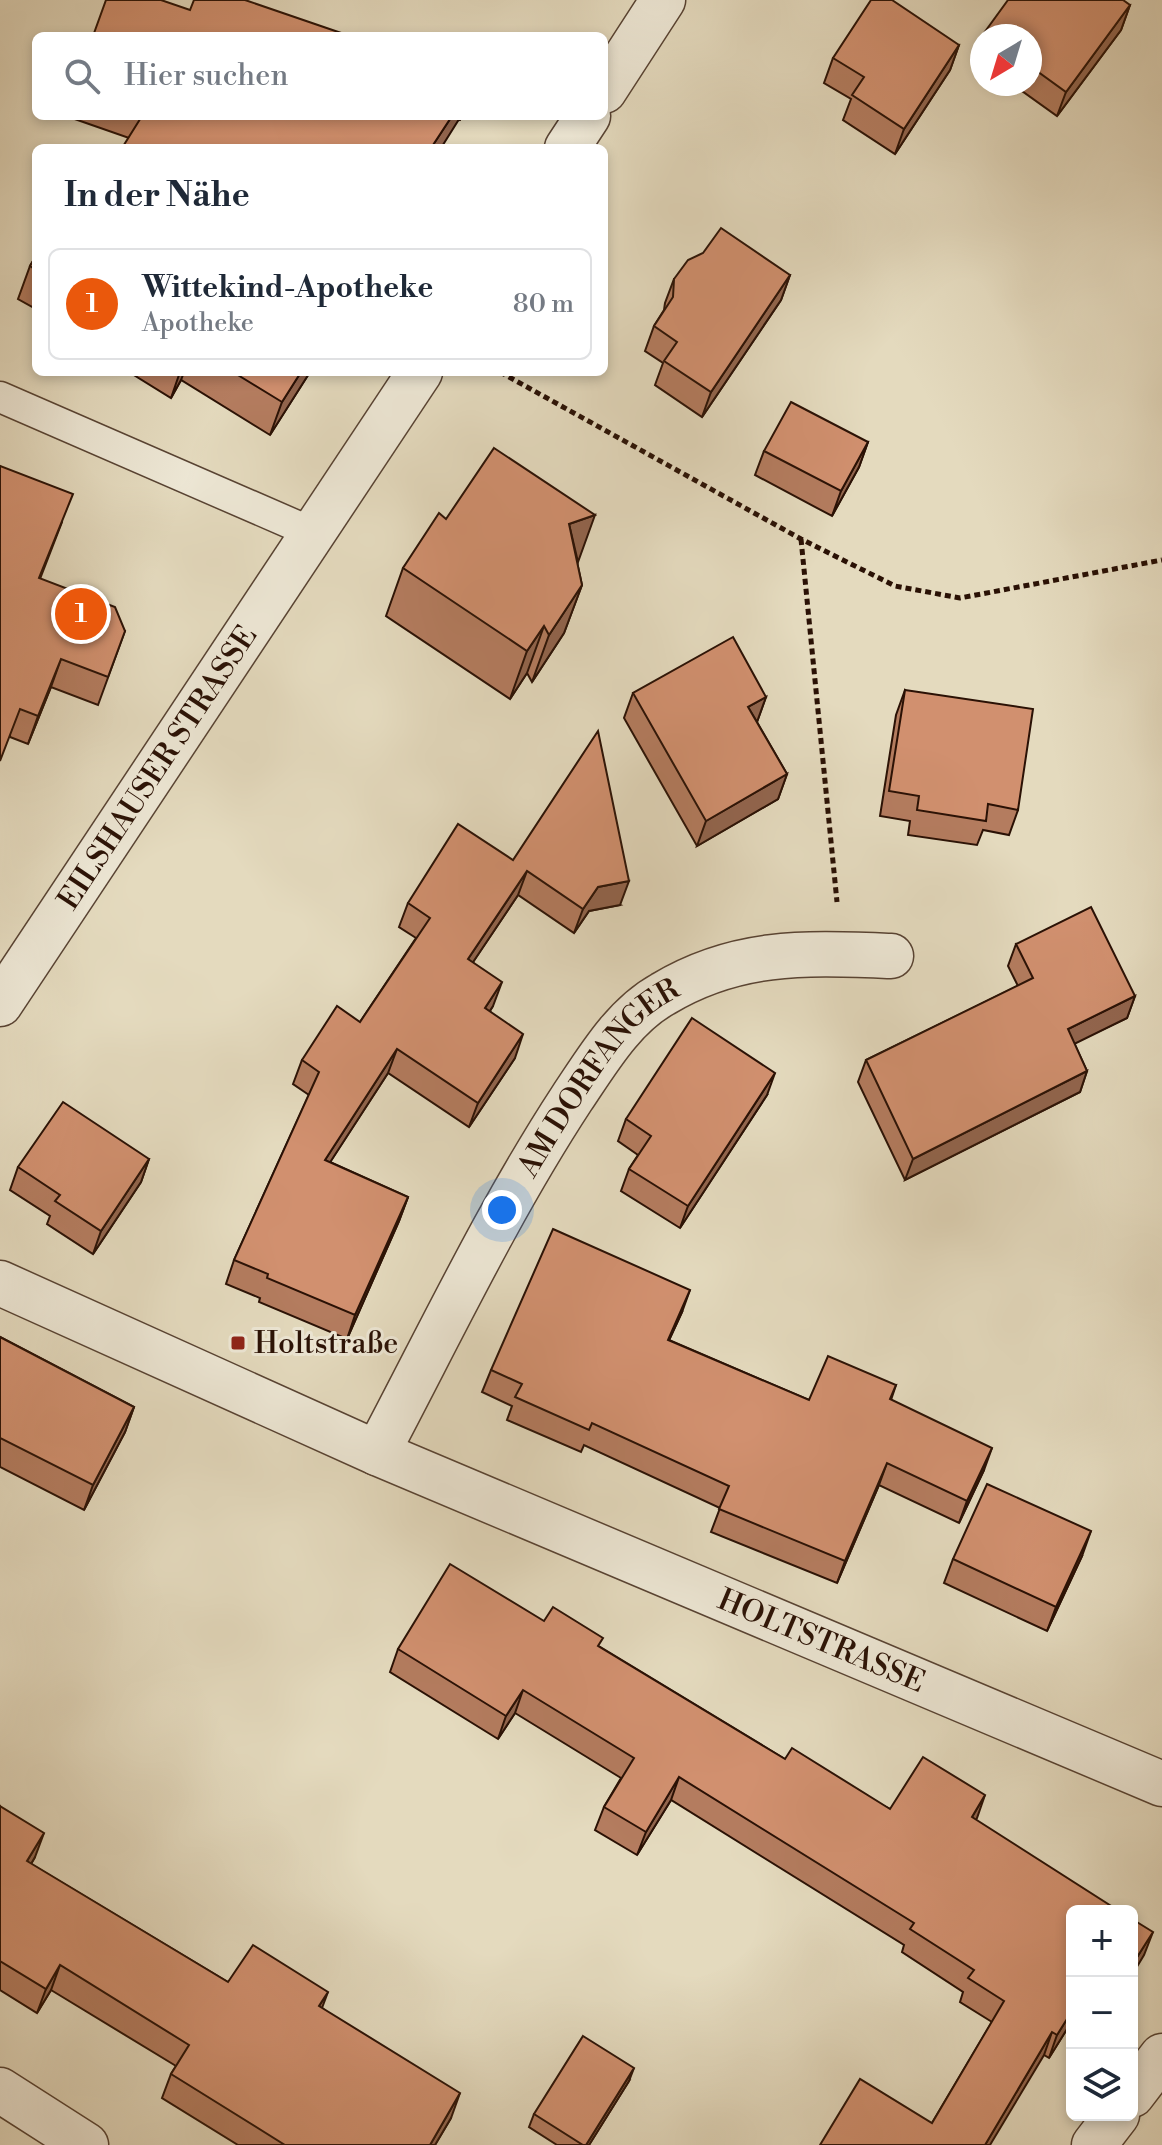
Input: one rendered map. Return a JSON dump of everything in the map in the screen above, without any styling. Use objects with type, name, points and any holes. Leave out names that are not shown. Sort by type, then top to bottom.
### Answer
[{"type":"street","points":[[608,85],[663,0]]},
{"type":"street","points":[[570,144],[585,120]]},
{"type":"street","name":"EILSHAUSER STRASSE","points":[[0,1004],[417,376]]},
{"type":"street","name":"AM DORFANGER","points":[[377,1453],[532,1159],[581,1084],[635,1014],[683,982],[736,962],[789,954],[891,956]]},
{"type":"street","name":"HOLTSTRASSE","points":[[0,1283],[377,1453],[1162,1784]]},
{"type":"street","points":[[1138,2087],[1162,2056]]},
{"type":"street","points":[[0,2090],[86,2145]]},
{"type":"street","points":[[1094,2145],[1112,2121]]},
{"type":"lane","points":[[0,397],[313,533]]},
{"type":"path","points":[[507,376],[801,539],[895,586],[960,598],[1162,560]]},
{"type":"path","points":[[801,539],[842,954]]},
{"type":"building","points":[[106,0],[161,0],[190,10],[194,0],[245,0],[338,32],[94,32]]},
{"type":"building","points":[[871,0],[892,0],[959,45],[904,129],[852,95],[864,77],[833,58]]},
{"type":"building","points":[[1008,0],[1123,0],[1130,5],[1066,92],[1042,75],[1042,24],[991,24]]},
{"type":"building","points":[[140,120],[449,120],[434,144],[124,144]]},
{"type":"building","points":[[721,228],[790,275],[711,392],[664,361],[677,342],[654,326],[673,297],[674,279],[688,260],[703,253]]},
{"type":"building","points":[[240,376],[298,376],[282,402]]},
{"type":"building","points":[[791,402],[868,442],[841,491],[764,451]]},
{"type":"building","points":[[494,448],[595,515],[569,524],[582,585],[549,635],[544,626],[527,651],[403,568],[439,513],[446,519]]},
{"type":"building","points":[[0,466],[73,494],[39,578],[115,607],[125,631],[108,677],[61,659],[38,716],[20,709],[0,761]]},
{"type":"building","points":[[733,637],[766,697],[748,707],[787,774],[706,821],[633,693]]},
{"type":"building","points":[[905,690],[1033,709],[1018,810],[988,804],[986,821],[917,810],[919,796],[889,791]]},
{"type":"building","points":[[598,731],[629,881],[598,887],[583,909],[527,871],[468,959],[502,982],[485,1008],[523,1034],[478,1103],[397,1049],[325,1160],[408,1197],[355,1315],[267,1278],[268,1274],[234,1260],[319,1072],[302,1060],[337,1006],[360,1022],[430,918],[408,903],[458,824],[513,860]]},
{"type":"building","points":[[1091,907],[1135,996],[1068,1029],[1087,1071],[913,1159],[866,1060],[1033,978],[1016,944]]},
{"type":"building","points":[[692,1018],[775,1073],[688,1206],[629,1169],[651,1136],[626,1119]]},
{"type":"building","points":[[63,1102],[149,1159],[101,1231],[55,1201],[60,1195],[18,1167]]},
{"type":"building","points":[[553,1229],[690,1290],[668,1340],[809,1400],[828,1356],[896,1385],[890,1399],[992,1448],[967,1501],[887,1463],[845,1561],[719,1509],[729,1486],[592,1423],[589,1430],[515,1397],[522,1384],[491,1370]]},
{"type":"building","points":[[0,1337],[134,1407],[93,1485],[0,1438]]},
{"type":"building","points":[[987,1484],[1091,1531],[1056,1607],[953,1559]]},
{"type":"building","points":[[450,1564],[544,1621],[553,1607],[603,1638],[598,1646],[785,1759],[792,1748],[890,1809],[923,1757],[985,1795],[972,1817],[1110,1905],[1066,1905],[1066,2021],[1057,2035],[1052,2032],[985,2145],[820,2145],[860,2079],[932,2123],[1004,2001],[968,1978],[974,1970],[910,1929],[914,1923],[679,1777],[646,1832],[604,1807],[634,1758],[523,1690],[506,1716],[398,1649]]},
{"type":"building","points":[[0,1806],[44,1833],[27,1861],[228,1982],[253,1945],[328,1992],[319,2006],[460,2093],[430,2145],[285,2145],[171,2074],[189,2045],[60,1965],[46,1989],[0,1961]]},
{"type":"building","points":[[1138,1923],[1153,1932],[1138,1956]]},
{"type":"building","points":[[583,2036],[634,2068],[586,2145],[534,2114]]},
{"type":"place","name":"Wittekind-Apotheke","points":[[81,614]]},
{"type":"place","name":"Holtstraße","points":[[238,1343]]}]
